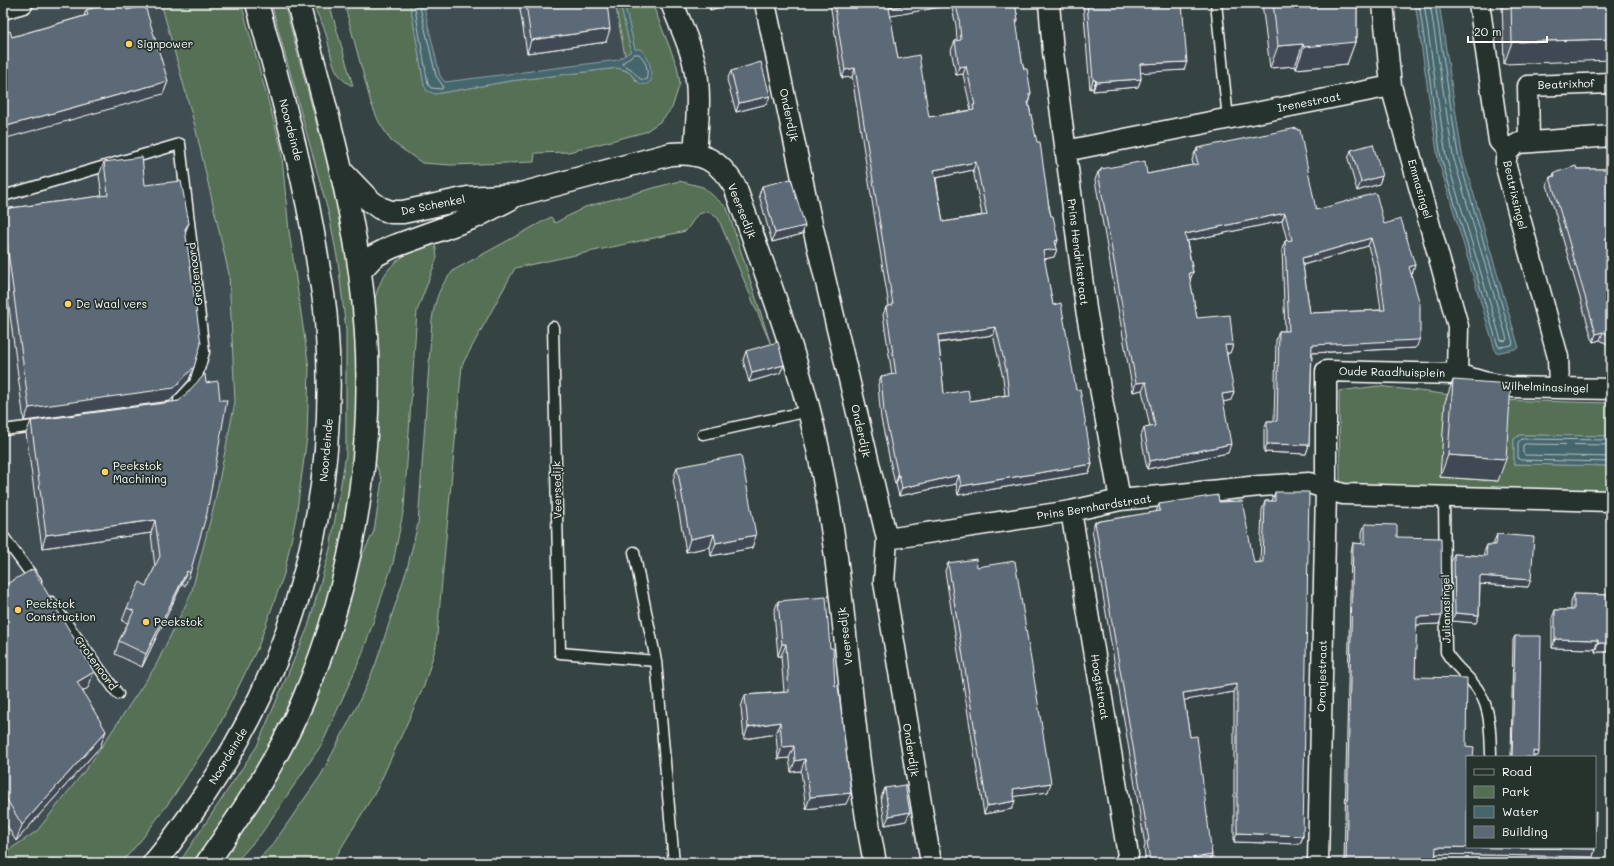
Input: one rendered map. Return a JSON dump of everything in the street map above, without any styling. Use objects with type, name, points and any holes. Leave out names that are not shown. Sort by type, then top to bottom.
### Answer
[{"type":"main road","name":"Noordeinde","points":[[154,863],[171,844],[223,768],[254,713],[284,639],[306,574],[322,493],[330,396],[326,318],[314,233],[299,158],[257,3]]},
{"type":"main road","points":[[207,863],[240,816],[268,770],[301,704],[329,630],[345,575],[358,505],[365,455],[368,410],[366,321],[360,271],[341,171],[298,3]]},
{"type":"main road","points":[[672,3],[694,61],[698,86],[698,118],[694,155]]},
{"type":"main road","name":"De Schenkel","points":[[341,171],[369,200],[380,208],[391,212],[404,212],[468,198],[517,195],[662,156],[684,152],[694,155]]},
{"type":"main road","name":"Veersedijk","points":[[694,155],[711,159],[719,165],[735,187],[771,287],[798,370],[818,449],[832,532],[860,768],[875,863]]},
{"type":"main road","name":"De Schenkel","points":[[360,271],[374,256],[392,247],[475,217],[517,195]]},
{"type":"street","points":[[3,9],[23,3]]},
{"type":"street","name":"Onderdijk","points":[[765,3],[809,210],[887,539],[884,582],[931,863]]},
{"type":"street","name":"Prins Hendrikstraat","points":[[1049,3],[1065,151],[1086,309],[1120,500]]},
{"type":"street","name":"Emmasingel","points":[[1383,3],[1391,86],[1458,326],[1457,374]]},
{"type":"street","name":"Beatrixsingel","points":[[1478,3],[1499,141],[1508,151],[1506,157],[1506,167],[1558,358],[1560,388]]},
{"type":"street","name":"Beatrixhof","points":[[1529,141],[1528,86],[1611,83]]},
{"type":"street","name":"Irenestraat","points":[[1065,151],[1391,86]]},
{"type":"street","points":[[1508,151],[1519,142],[1611,136]]},
{"type":"street","name":"Oude Raadhuisplein","points":[[1326,490],[1326,371],[1457,374]]},
{"type":"street","name":"Wilhelminasingel","points":[[1457,374],[1504,386],[1611,389]]},
{"type":"street","name":"Prins Bernhardstraat","points":[[887,539],[1071,511],[1120,500],[1267,486],[1308,484],[1326,490]]},
{"type":"street","points":[[1326,490],[1343,494],[1444,498],[1611,501]]},
{"type":"street","name":"Oranjestraat","points":[[1318,863],[1326,490]]},
{"type":"street","name":"Hoogtstraat","points":[[1071,511],[1128,855],[1125,863]]},
{"type":"lane","points":[[1216,3],[1228,119]]},
{"type":"lane","name":"Grotenoord","points":[[3,196],[180,144],[204,352],[195,384],[173,407]]},
{"type":"lane","name":"Veersedijk","points":[[553,327],[560,653],[656,661]]},
{"type":"lane","points":[[703,434],[808,411]]},
{"type":"lane","points":[[3,430],[50,424]]},
{"type":"lane","name":"Julianasingel","points":[[1444,498],[1446,652],[1454,664],[1472,682],[1485,700],[1489,714],[1491,754]]},
{"type":"lane","name":"Grotenoord","points":[[3,536],[118,694]]},
{"type":"lane","points":[[634,552],[656,661],[674,863]]},
{"type":"shaded area","points":[[3,3],[170,3],[192,89],[245,344],[216,516],[169,665],[38,836],[3,862]]},
{"type":"shaded area","points":[[423,3],[615,3],[625,56],[618,60],[445,82],[440,76]]},
{"type":"green space","points":[[161,3],[241,3],[281,147],[289,231],[309,368],[307,437],[296,517],[284,574],[258,647],[219,726],[173,797],[142,839],[121,863],[3,863],[3,854],[37,831],[90,764],[155,667],[191,594],[214,506],[235,402],[229,274],[195,126]]},
{"type":"green space","points":[[271,3],[284,3],[349,244],[361,329],[359,449],[346,546],[324,623],[272,749],[197,863],[179,863],[257,746],[308,627],[330,549],[346,454],[346,330],[338,262],[329,215]]},
{"type":"green space","points":[[312,3],[329,3],[353,86],[339,76],[335,69],[327,36]]},
{"type":"green space","points":[[344,3],[410,3],[424,85],[435,94],[510,81],[618,68],[629,72],[637,82],[635,50],[624,3],[652,3],[677,66],[680,83],[672,108],[661,121],[645,132],[569,152],[535,153],[534,162],[451,165],[422,163],[391,141],[379,122],[371,103]]},
{"type":"green space","points":[[615,3],[620,3],[631,51],[625,56]]},
{"type":"green space","points":[[679,181],[703,187],[727,208],[771,345],[718,218],[707,211],[697,215],[686,231],[515,268],[462,365],[436,646],[424,686],[377,789],[332,863],[255,863],[273,844],[321,775],[357,706],[375,666],[407,569],[418,524],[432,320],[437,299],[445,281],[454,270],[551,217],[555,223],[585,207]]},
{"type":"green space","points":[[435,241],[437,258],[417,311],[404,508],[393,563],[362,655],[322,744],[261,834],[235,863],[214,863],[374,531],[382,480],[372,454],[372,313],[375,298],[384,275],[391,266],[409,253]]},
{"type":"green space","points":[[1378,386],[1492,400],[1611,403],[1611,436],[1520,435],[1514,439],[1514,464],[1611,466],[1611,492],[1346,485],[1340,481],[1339,391]]},
{"type":"water","points":[[410,3],[423,3],[440,76],[445,82],[618,60],[631,51],[620,3],[624,3],[635,49],[640,49],[648,60],[651,81],[644,84],[639,83],[629,72],[618,68],[510,81],[435,94],[427,91],[424,85]]},
{"type":"water","points":[[1415,3],[1439,3],[1462,154],[1519,348],[1496,353],[1438,159]]},
{"type":"water","points":[[1520,435],[1611,436],[1611,466],[1514,464],[1514,439]]},
{"type":"building","points":[[111,3],[125,3],[127,10],[145,6],[168,81],[3,127],[3,33],[10,31],[12,37],[88,15],[86,10]]},
{"type":"building","points":[[526,3],[607,3],[610,29],[531,40]]},
{"type":"building","points":[[834,3],[918,3],[889,8],[898,59],[919,55],[929,117],[974,110],[973,105],[975,105],[966,66],[959,67],[955,41],[961,40],[959,17],[955,3],[1015,3],[1022,61],[1024,69],[1027,69],[1031,93],[1029,94],[1030,102],[1028,102],[1037,142],[1040,142],[1049,208],[1051,216],[1053,216],[1058,240],[1055,241],[1057,249],[1043,251],[1053,305],[1061,303],[1076,390],[1080,389],[1092,464],[961,486],[959,475],[902,488],[884,411],[881,376],[896,374],[886,307],[893,305],[855,68],[845,70]],"holes":[[[976,162],[987,215],[943,222],[934,170]],[[996,327],[1006,369],[1009,395],[970,401],[968,390],[944,394],[938,335]]]},
{"type":"building","points":[[1087,3],[1182,3],[1187,62],[1140,64],[1141,79],[1096,82],[1096,80],[1093,80]]},
{"type":"building","points":[[1273,3],[1357,3],[1357,37],[1355,37],[1355,42],[1304,47],[1303,44],[1278,46]]},
{"type":"building","points":[[1511,3],[1611,3],[1611,39],[1512,42]]},
{"type":"building","points":[[761,62],[770,96],[739,103],[731,71]]},
{"type":"building","points":[[1297,128],[1297,130],[1300,130],[1316,210],[1376,193],[1384,224],[1401,219],[1415,265],[1409,267],[1420,304],[1420,338],[1418,340],[1312,345],[1309,445],[1267,444],[1267,421],[1277,421],[1279,331],[1289,331],[1285,241],[1292,240],[1285,213],[1185,234],[1193,272],[1189,273],[1197,318],[1230,315],[1233,345],[1225,345],[1234,392],[1222,394],[1231,444],[1150,461],[1144,428],[1155,426],[1146,382],[1136,383],[1098,172],[1101,171],[1101,169],[1145,161],[1147,174],[1198,164],[1195,152],[1198,151],[1197,148]],"holes":[[[1371,238],[1379,266],[1385,310],[1310,313],[1302,258]]]},
{"type":"building","points":[[1373,144],[1382,176],[1361,182],[1351,150]]},
{"type":"building","points":[[142,157],[145,185],[181,181],[189,223],[185,229],[201,344],[194,367],[174,388],[29,408],[3,209],[108,195],[104,162]]},
{"type":"building","points":[[1576,166],[1577,169],[1611,169],[1611,336],[1603,332],[1596,334],[1550,177],[1555,176],[1554,173]]},
{"type":"building","points":[[791,179],[805,226],[775,233],[762,186]]},
{"type":"building","points":[[778,342],[784,365],[752,373],[746,351]]},
{"type":"building","points":[[205,374],[206,383],[218,381],[220,400],[227,400],[207,513],[190,573],[187,571],[146,654],[119,641],[134,611],[127,608],[140,582],[146,586],[160,556],[155,520],[46,535],[31,421],[179,401]]},
{"type":"building","points":[[1453,380],[1511,384],[1506,459],[1448,455]]},
{"type":"building","points":[[741,455],[756,535],[716,543],[714,534],[690,539],[677,467]]},
{"type":"building","points":[[1275,492],[1309,492],[1303,836],[1237,833],[1237,684],[1183,693],[1190,737],[1197,736],[1212,855],[1193,858],[1194,863],[1154,863],[1154,860],[1150,861],[1147,841],[1149,841],[1095,522],[1160,511],[1159,504],[1218,495],[1219,502],[1242,501],[1254,563],[1263,562],[1265,501],[1275,501]]},
{"type":"building","points":[[1365,524],[1397,525],[1397,537],[1441,538],[1442,616],[1417,617],[1415,677],[1467,678],[1466,746],[1474,747],[1473,756],[1466,756],[1466,847],[1436,847],[1435,863],[1378,861],[1377,863],[1346,863],[1353,543],[1365,544]]},
{"type":"building","points":[[1497,534],[1534,537],[1531,580],[1480,576],[1479,615],[1455,613],[1454,554],[1486,556],[1487,545],[1496,545]]},
{"type":"building","points":[[976,559],[977,567],[1015,561],[1051,783],[1013,789],[1015,801],[987,806],[948,563]]},
{"type":"building","points":[[33,569],[94,672],[77,682],[106,731],[22,825],[3,793],[3,586]]},
{"type":"building","points":[[1574,594],[1611,595],[1611,643],[1598,643],[1598,640],[1555,639],[1555,610],[1574,610]]},
{"type":"building","points":[[826,597],[830,648],[833,648],[835,686],[838,685],[851,793],[810,797],[805,759],[795,761],[794,746],[782,747],[780,722],[748,727],[745,695],[789,692],[786,644],[782,644],[778,601]]},
{"type":"building","points":[[1515,636],[1541,636],[1539,752],[1533,751],[1533,756],[1512,756]]},
{"type":"building","points":[[905,785],[910,812],[889,816],[885,788]]},
{"type":"building","points":[[1516,848],[1595,848],[1595,849]]},
{"type":"place","name":"Signpower","points":[[129,44]]},
{"type":"place","name":"De Waal vers","points":[[68,304]]},
{"type":"place","name":"Peekstok Machining","points":[[105,472]]},
{"type":"place","name":"Peekstok Construction","points":[[18,610]]},
{"type":"place","name":"Peekstok","points":[[146,622]]}]
